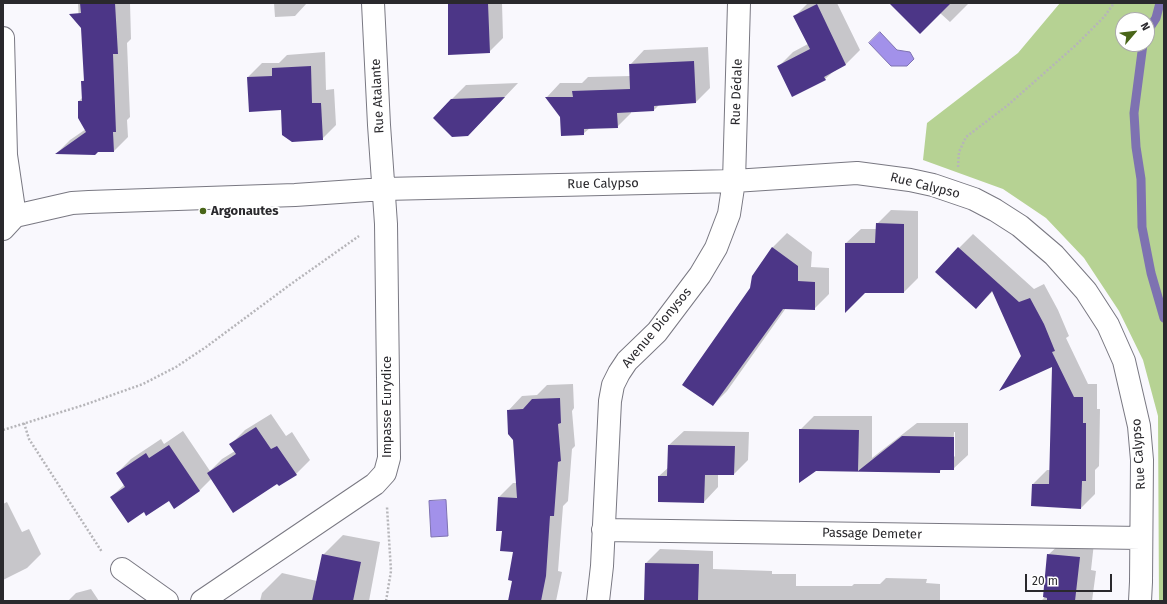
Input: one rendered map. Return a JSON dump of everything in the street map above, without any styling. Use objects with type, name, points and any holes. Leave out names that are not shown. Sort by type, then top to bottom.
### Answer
[{"type":"street","name":"Rue Atalante","points":[[373,3],[384,190]]},
{"type":"street","name":"Rue Dédale","points":[[734,181],[740,3]]},
{"type":"street","points":[[3,38],[9,223]]},
{"type":"street","name":"Rue Calypso","points":[[9,223],[72,203],[295,195],[384,190],[734,181],[857,173],[910,180],[933,185],[974,199],[1020,226],[1054,255],[1086,291],[1108,325],[1124,361],[1139,426],[1142,460],[1140,601]]},
{"type":"street","name":"Avenue Dionysos","points":[[598,601],[602,566],[610,401],[614,385],[619,373],[627,362],[657,332],[682,300],[716,248],[728,214],[734,181]]},
{"type":"street","name":"Impasse Eurydice","points":[[202,601],[375,484],[385,473],[389,458],[386,224],[384,190]]},
{"type":"street","name":"Passage Demeter","points":[[603,530],[1141,538]]},
{"type":"street","points":[[122,569],[167,601]]},
{"type":"path","points":[[958,166],[959,152],[966,137],[1008,105],[1076,45],[1104,17],[1114,3]]},
{"type":"path","points":[[3,430],[143,384],[176,367],[367,231],[386,224]]},
{"type":"path","points":[[24,423],[29,439],[105,556],[122,569]]},
{"type":"path","points":[[385,473],[391,571],[386,601]]},
{"type":"green space","points":[[1060,3],[1164,3],[1164,601],[1159,601],[1158,416],[1143,360],[1119,311],[1084,258],[1046,218],[1003,189],[923,160],[927,123],[1018,53]]},
{"type":"shaded area","points":[[880,32],[897,50],[910,52],[914,59],[907,66],[891,66],[869,43]]},
{"type":"shaded area","points":[[446,500],[448,536],[431,537],[429,501]]},
{"type":"building","points":[[80,3],[115,3],[118,54],[113,54],[116,132],[113,132],[114,152],[98,152],[95,155],[55,154],[86,132],[78,118],[78,101],[82,101],[81,81],[84,81],[81,28],[69,14],[81,13]]},
{"type":"building","points":[[448,3],[488,3],[490,53],[448,55]]},
{"type":"building","points":[[889,3],[951,3],[920,34]]},
{"type":"building","points":[[817,4],[846,65],[824,77],[826,80],[792,97],[777,66],[810,49],[793,16]]},
{"type":"building","points":[[694,61],[696,103],[654,106],[654,111],[617,113],[618,128],[584,129],[584,135],[561,136],[560,117],[545,97],[573,97],[572,91],[630,89],[629,64]]},
{"type":"building","points":[[311,66],[312,103],[321,103],[323,140],[292,142],[282,135],[281,110],[249,112],[247,77],[272,76],[272,68]]},
{"type":"building","points":[[505,97],[468,136],[452,137],[433,118],[451,99]]},
{"type":"building","points":[[876,223],[904,224],[904,293],[865,293],[845,313],[845,243],[875,243]]},
{"type":"building","points":[[772,247],[798,266],[798,281],[815,282],[815,310],[783,309],[713,406],[682,385],[750,288],[752,276]]},
{"type":"building","points":[[958,247],[1019,302],[1030,298],[1044,324],[1055,351],[1052,352],[1074,397],[1083,397],[1083,423],[1086,423],[1086,481],[1082,481],[1081,509],[1031,506],[1032,484],[1049,484],[1052,367],[999,391],[1021,356],[992,291],[976,309],[935,272]]},
{"type":"building","points":[[560,398],[561,423],[558,424],[561,461],[558,462],[554,516],[550,516],[546,576],[541,601],[508,601],[512,581],[508,580],[513,552],[500,551],[502,531],[496,531],[498,497],[517,498],[513,440],[508,434],[507,410],[523,409],[532,399]]},
{"type":"building","points":[[256,427],[271,449],[277,446],[297,475],[279,486],[277,484],[233,513],[207,473],[236,454],[229,444]]},
{"type":"building","points":[[799,429],[859,430],[858,471],[902,436],[954,437],[954,470],[940,470],[940,473],[816,471],[799,483]]},
{"type":"building","points":[[169,445],[200,491],[174,509],[169,501],[146,516],[144,512],[128,523],[110,497],[125,487],[116,473],[146,453],[149,458]]},
{"type":"building","points":[[668,445],[735,446],[734,475],[705,475],[704,503],[658,502],[658,476],[667,476]]},
{"type":"building","points":[[322,554],[361,562],[353,601],[312,601]]},
{"type":"building","points":[[1047,554],[1080,557],[1075,601],[1047,601],[1047,598],[1043,597]]},
{"type":"building","points":[[645,563],[699,564],[698,601],[644,601]]},
{"type":"waterway","points":[[1155,20],[1160,3]]},
{"type":"waterway","points":[[1142,52],[1134,113],[1136,147],[1141,179],[1142,227],[1151,273],[1164,318]]},
{"type":"place","name":"Argonautes","points":[[203,211]]}]
